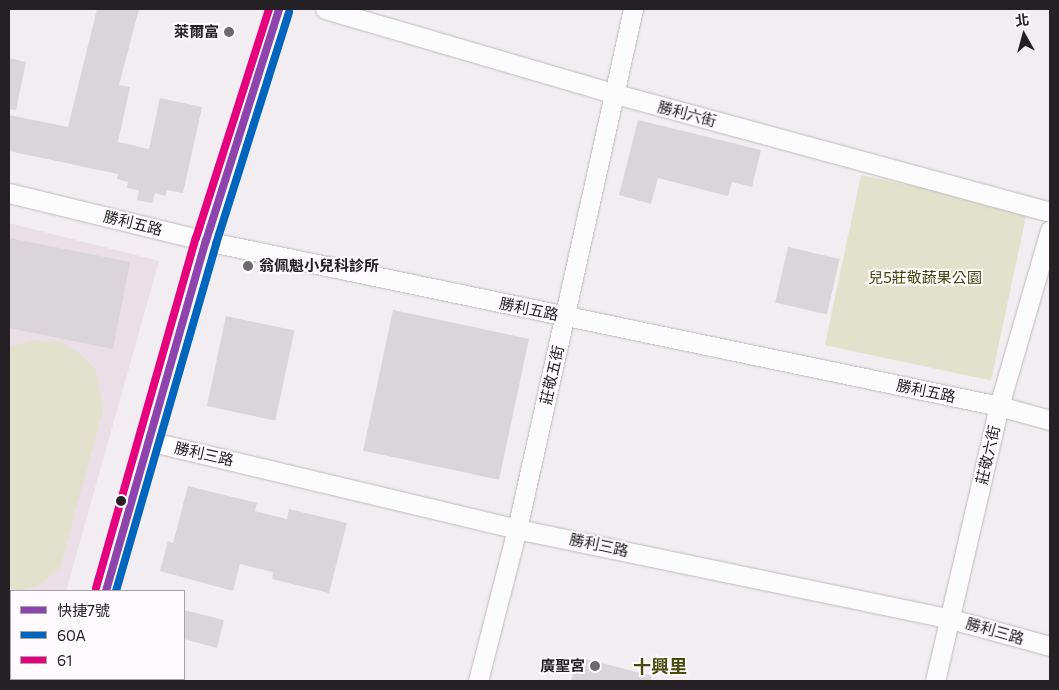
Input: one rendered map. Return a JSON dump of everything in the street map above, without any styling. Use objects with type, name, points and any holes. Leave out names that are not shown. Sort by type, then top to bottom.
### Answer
[{"type":"street","points":[[106,590],[206,241],[279,9]]},
{"type":"street","name":"勝利六街","points":[[325,9],[616,94],[1050,212]]},
{"type":"street","name":"莊敬五街","points":[[478,681],[517,528],[566,317],[633,9]]},
{"type":"street","name":"勝利五路","points":[[9,193],[206,241],[999,406],[1050,420]]},
{"type":"street","name":"莊敬六街","points":[[936,681],[999,406],[1050,230]]},
{"type":"street","name":"勝利三路","points":[[148,441],[517,528],[951,618],[1050,646]]},
{"type":"shaded area","points":[[9,223],[159,261],[66,590],[11,590]]},
{"type":"green space","name":"兒5莊敬蔬果公園","points":[[861,175],[1027,210],[991,381],[825,345]]},
{"type":"green space","points":[[33,340],[60,342],[80,354],[96,370],[103,410],[60,568],[38,586],[24,590],[10,590],[9,594],[9,347]]},
{"type":"building","points":[[97,9],[139,9],[119,85],[130,87],[118,142],[149,149],[160,98],[202,107],[183,193],[167,190],[165,196],[155,193],[152,203],[137,200],[139,190],[127,188],[128,182],[117,179],[118,174],[9,151],[9,115],[68,127]]},
{"type":"building","points":[[9,58],[26,62],[16,110],[9,109]]},
{"type":"building","points":[[638,120],[761,150],[752,187],[732,182],[728,196],[658,178],[651,204],[619,195]]},
{"type":"building","points":[[9,238],[130,262],[113,349],[9,328]]},
{"type":"building","points":[[788,247],[840,259],[827,314],[775,303]]},
{"type":"building","points":[[393,310],[529,339],[499,480],[363,451]]},
{"type":"building","points":[[226,316],[294,331],[275,421],[207,406]]},
{"type":"building","points":[[188,486],[257,503],[255,511],[287,519],[289,509],[347,523],[329,593],[272,579],[273,572],[240,564],[233,591],[160,571],[168,541],[173,543]]},
{"type":"building","points":[[185,610],[224,620],[217,648],[185,639]]},
{"type":"building","name":"廣聖宮","points":[[578,657],[652,676],[651,681],[571,681]]},
{"type":"transit line","name":"61","points":[[96,588],[196,238],[269,9]]},
{"type":"transit line","name":"快捷7號","points":[[106,590],[206,241],[279,9]]},
{"type":"transit line","name":"60A","points":[[116,590],[216,244],[289,12]]},
{"type":"place","name":"萊爾富","points":[[229,32]]},
{"type":"place","name":"翁佩魁小兒科診所","points":[[248,266]]},
{"type":"place","name":"廣聖宮","points":[[595,666]]},
{"type":"district","name":"十興里","points":[[660,666]]}]
